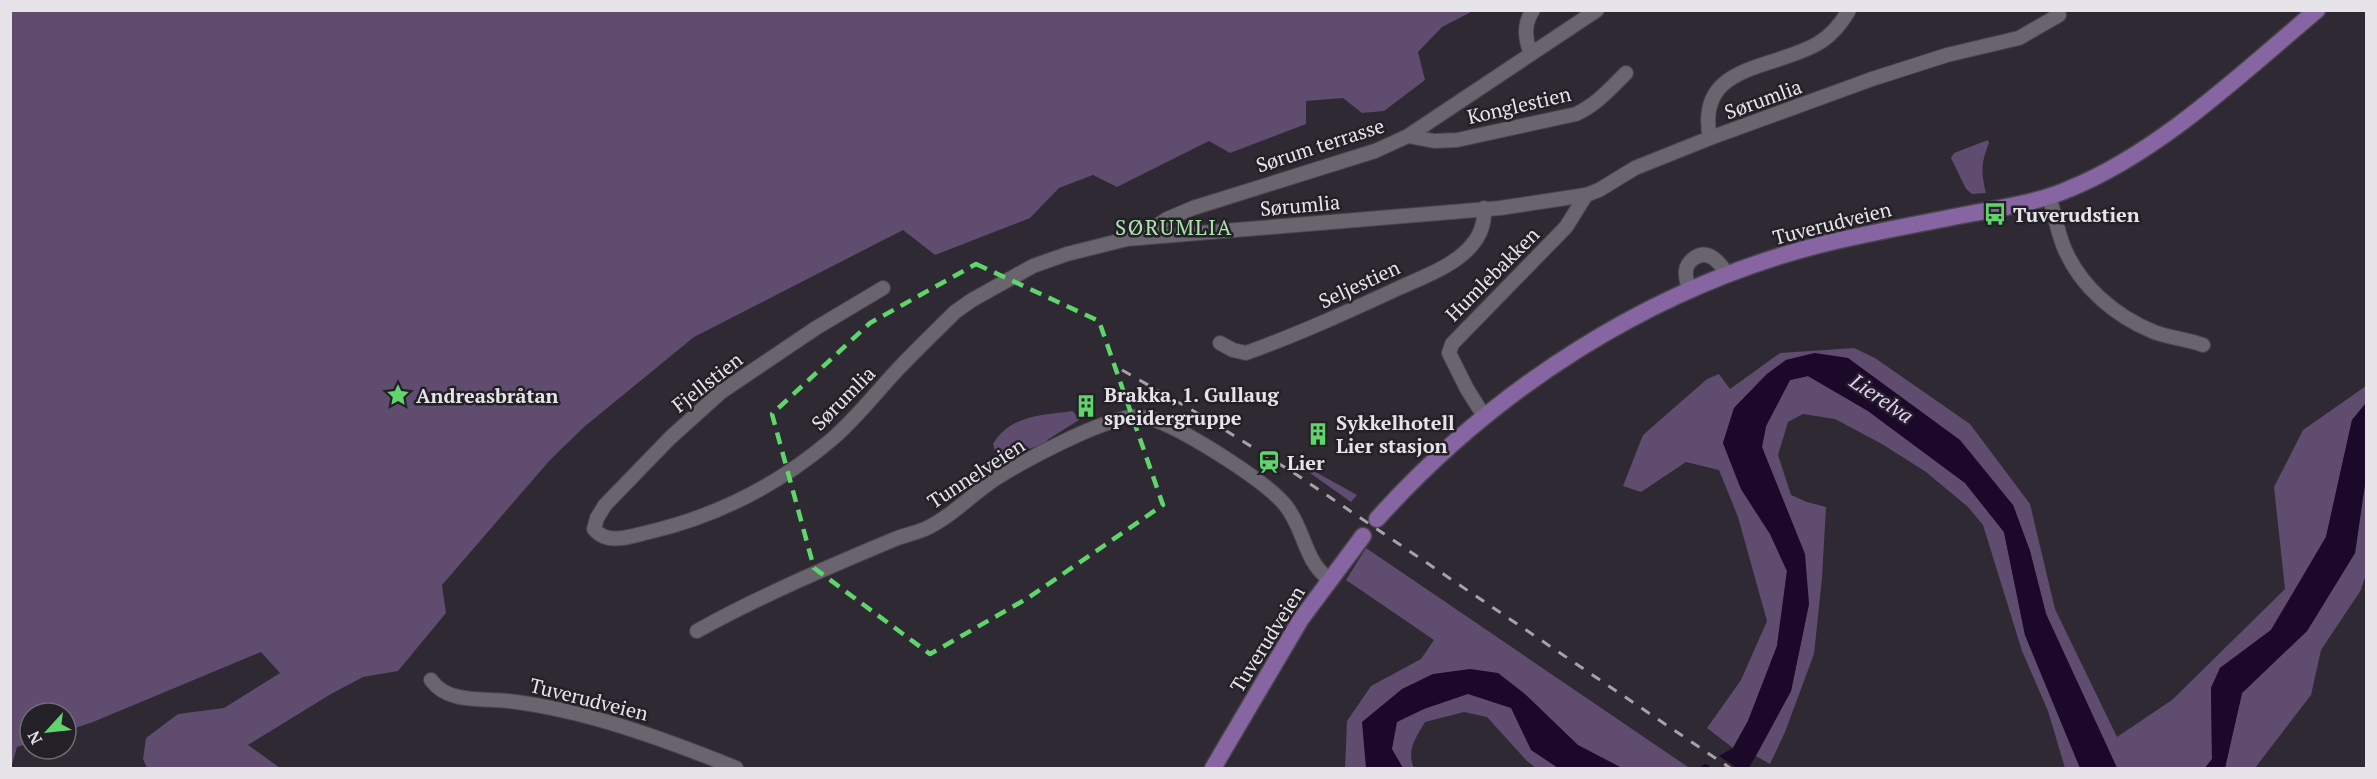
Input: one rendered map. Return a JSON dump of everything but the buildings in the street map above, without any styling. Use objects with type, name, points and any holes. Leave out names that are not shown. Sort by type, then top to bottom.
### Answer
[{"type":"main road","name":"Tuverudveien","points":[[1377,519],[1416,476],[1484,416],[1594,340],[1689,291],[1728,274],[1823,244],[2049,196],[2097,177],[2143,150],[2212,97],[2317,10]]},
{"type":"main road","name":"Tuverudveien","points":[[1213,768],[1273,665],[1329,579],[1363,536]]},
{"type":"street","points":[[1531,54],[1525,32],[1533,10]]},
{"type":"street","name":"Sørum terrasse","points":[[1137,239],[1167,219],[1193,208],[1375,151],[1408,136],[1597,10]]},
{"type":"street","points":[[1710,138],[1708,110],[1713,95],[1724,82],[1748,70],[1817,44],[1836,28],[1849,10]]},
{"type":"street","name":"Sørumlia","points":[[604,538],[621,538],[701,518],[748,496],[788,472],[832,440],[955,312],[1033,266],[1067,254],[1137,239],[1525,205],[1586,195],[1599,190],[1635,168],[1710,138],[1872,79],[1947,55],[2019,38],[2058,15]]},
{"type":"street","name":"Konglestien","points":[[1408,136],[1434,141],[1457,140],[1576,114],[1601,98],[1626,73]]},
{"type":"street","name":"Humlebakken","points":[[1484,416],[1449,353],[1452,344],[1566,227],[1586,195]]},
{"type":"street","points":[[2049,196],[2069,258],[2098,297],[2123,315],[2154,332],[2203,345]]},
{"type":"street","name":"Seljestien","points":[[1220,343],[1233,350],[1246,353],[1325,322],[1446,265],[1470,248],[1478,238],[1484,224],[1484,208]]},
{"type":"street","points":[[1689,291],[1686,271],[1689,263],[1696,257],[1705,255],[1714,258],[1728,274]]},
{"type":"street","name":"Fjellstien","points":[[604,538],[594,529],[597,518],[605,505],[695,414],[721,392],[757,367],[883,288]]},
{"type":"street","name":"Tunnelveien","points":[[697,631],[815,573],[925,529],[948,515],[996,478],[1100,427],[1129,417],[1143,417],[1159,422],[1219,455],[1261,484],[1287,507],[1311,560],[1316,568],[1329,579]]},
{"type":"street","name":"Tuverudveien","points":[[431,680],[440,688],[463,698],[532,704],[572,714],[650,736],[736,768]]},
{"type":"highlighted area","points":[[976,264],[1099,321],[1163,505],[1028,598],[930,654],[814,568],[772,414],[870,323]]},
{"type":"shaded area","points":[[11,10],[1473,11],[1442,27],[1418,52],[1425,80],[1384,111],[1362,113],[1343,98],[1306,101],[1306,124],[1230,153],[1209,141],[1117,187],[1093,175],[1059,188],[1030,218],[935,255],[903,230],[694,337],[584,427],[550,460],[442,585],[446,613],[398,671],[363,677],[248,745],[280,768],[147,768],[143,759],[146,738],[178,714],[224,708],[280,673],[261,652],[78,727],[78,701],[18,701],[18,747],[11,768]]},
{"type":"shaded area","points":[[1988,140],[1983,168],[1986,193],[1972,194],[1966,189],[1951,158],[1954,153]]},
{"type":"shaded area","points":[[1854,348],[1875,358],[1970,424],[2030,504],[2055,609],[2117,737],[2172,700],[2285,589],[2274,487],[2303,430],[2366,386],[2366,403],[2352,420],[2326,537],[2271,630],[2220,668],[2211,688],[2212,759],[2205,768],[2117,768],[2046,614],[2030,551],[2013,505],[1815,353],[1786,360],[1767,374],[1734,408],[1723,443],[1741,489],[1770,534],[1787,571],[1777,646],[1748,721],[1733,748],[1707,728],[1741,680],[1767,621],[1738,517],[1719,470],[1686,462],[1641,492],[1623,486],[1643,435],[1707,379],[1719,374],[1730,389],[1780,353]]},
{"type":"shaded area","points":[[1808,376],[1868,411],[1965,483],[2004,532],[2025,635],[2080,768],[2065,768],[2048,711],[2022,651],[1983,525],[1968,507],[1926,472],[1882,444],[1835,419],[1803,414],[1788,422],[1778,455],[1791,495],[1826,507],[1814,654],[1785,732],[1770,764],[1756,756],[1791,691],[1809,604],[1762,447],[1766,426],[1790,380]]},
{"type":"shaded area","points":[[1073,411],[1079,420],[1047,440],[1049,446],[1042,445],[1002,457],[996,455],[993,444],[1008,427],[1028,418]]},
{"type":"shaded area","points":[[1314,471],[1357,495],[1351,502],[1310,473]]},
{"type":"shaded area","points":[[2366,477],[2366,574],[2361,590],[2321,650],[2311,695],[2255,768],[2225,768],[2242,693],[2307,631],[2355,553]]},
{"type":"shaded area","points":[[1366,548],[1690,768],[1536,768],[1487,717],[1464,712],[1425,722],[1415,739],[1412,750],[1414,768],[1345,768],[1347,721],[1371,686],[1421,659],[1434,640],[1346,580]]},
{"type":"water","name":"Lierelva","points":[[1815,353],[1848,358],[1960,440],[2013,505],[2030,551],[2046,614],[2117,768],[2080,768],[2025,635],[2004,532],[1965,483],[1868,411],[1808,376],[1790,380],[1766,426],[1762,447],[1805,554],[1809,604],[1791,691],[1749,768],[1698,768],[1733,748],[1748,721],[1777,646],[1787,571],[1770,534],[1741,489],[1723,443],[1734,408],[1767,374],[1786,360]]},
{"type":"water","points":[[2366,403],[2366,477],[2355,553],[2307,631],[2242,693],[2225,768],[2205,768],[2212,759],[2211,688],[2220,668],[2271,630],[2326,537],[2352,420]]},
{"type":"water","points":[[1470,669],[1498,673],[1525,694],[1578,745],[1622,768],[1558,768],[1531,750],[1511,708],[1468,694],[1424,709],[1397,722],[1392,749],[1403,768],[1366,768],[1362,722],[1402,689],[1433,674]]},
{"type":"pier","points":[[1716,754],[1737,768],[1712,768],[1703,762]]},
{"type":"railway","points":[[1122,370],[1204,417],[1297,475],[1730,768]]},
{"type":"place","name":"Tuverudstien","points":[[1995,214]]},
{"type":"place","name":"Andreasbråtan","points":[[398,395]]},
{"type":"place","name":"Brakka, 1. Gullaug speidergruppe","points":[[1086,406]]},
{"type":"place","name":"Sykkelhotell Lier stasjon","points":[[1318,434]]},
{"type":"place","name":"Lier","points":[[1269,462]]},
{"type":"district","name":"SØRUMLIA","points":[[1174,227]]}]
